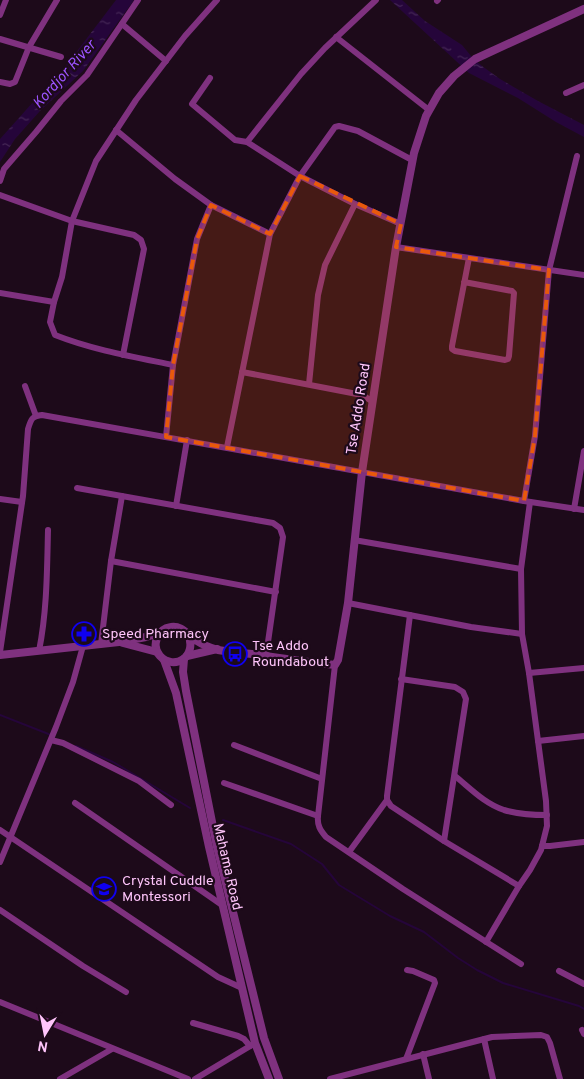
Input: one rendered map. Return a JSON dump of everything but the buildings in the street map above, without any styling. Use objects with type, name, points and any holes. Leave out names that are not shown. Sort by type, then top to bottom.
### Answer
[{"type":"street","points":[[0,15],[6,0]]},
{"type":"street","points":[[0,82],[10,84],[15,82],[29,47],[57,0]]},
{"type":"street","points":[[0,181],[4,169],[60,101],[87,74],[138,0]]},
{"type":"street","points":[[174,365],[75,343],[55,335],[50,322],[62,277],[72,221],[96,160],[166,61],[217,0]]},
{"type":"street","points":[[247,142],[301,74],[336,37],[376,0]]},
{"type":"street","name":"Tse Addo Road","points":[[335,665],[338,660],[348,603],[362,472],[396,247],[412,160],[420,132],[429,110],[439,93],[454,76],[475,59],[584,9]]},
{"type":"street","points":[[122,24],[166,61]]},
{"type":"street","points":[[336,37],[429,110]]},
{"type":"street","points":[[0,39],[61,57]]},
{"type":"street","points":[[210,78],[192,104],[234,140],[247,142],[300,176],[354,204],[401,224]]},
{"type":"street","points":[[566,94],[584,85]]},
{"type":"street","points":[[227,447],[270,234],[300,176],[336,127],[339,126],[358,132],[412,160]]},
{"type":"street","points":[[116,130],[174,179],[211,205],[270,234]]},
{"type":"street","points":[[486,942],[530,870],[542,846],[547,826],[546,801],[522,634],[521,569],[535,436],[549,270],[577,156]]},
{"type":"street","points":[[0,195],[72,221],[134,235],[141,240],[144,249],[124,355]]},
{"type":"street","points":[[310,384],[318,295],[325,265],[354,204]]},
{"type":"street","points":[[166,437],[174,365],[197,239],[211,205]]},
{"type":"street","points":[[396,247],[584,275]]},
{"type":"street","points":[[464,282],[512,291],[514,293],[508,359],[505,360],[452,349],[464,282],[469,258]]},
{"type":"street","points":[[0,293],[54,302]]},
{"type":"street","points":[[242,372],[357,394],[373,402]]},
{"type":"street","points":[[25,386],[36,416]]},
{"type":"street","points":[[160,633],[146,638],[119,642],[39,651],[0,653],[22,502],[28,429],[31,420],[36,416],[42,415],[527,502],[584,510]]},
{"type":"street","points":[[176,506],[187,440]]},
{"type":"street","points":[[574,509],[584,451]]},
{"type":"street","points":[[77,488],[273,523],[280,528],[283,537],[266,656]]},
{"type":"street","points":[[101,644],[122,496]]},
{"type":"street","points":[[0,499],[22,502]]},
{"type":"street","points":[[39,651],[44,628],[48,530]]},
{"type":"street","points":[[354,540],[521,569]]},
{"type":"street","points":[[112,561],[276,592]]},
{"type":"street","points":[[348,603],[471,627],[522,634]]},
{"type":"street","points":[[348,852],[387,800],[410,615]]},
{"type":"street","points":[[188,634],[191,646],[190,651],[178,662],[164,660],[157,652],[155,646],[156,639],[160,633],[165,629],[177,627],[183,630],[196,640],[217,649],[335,665],[318,816],[320,830],[326,837],[402,889],[521,964]]},
{"type":"street","points":[[119,642],[157,652]]},
{"type":"street","points":[[0,862],[52,739],[73,682],[83,646]]},
{"type":"street","points":[[185,657],[217,649]]},
{"type":"street","name":"Mahama Road","points":[[185,657],[183,672],[186,692],[217,847],[264,1038],[279,1079]]},
{"type":"street","name":"Mahama Road","points":[[164,660],[176,693],[253,1044],[269,1079]]},
{"type":"street","points":[[529,673],[584,668]]},
{"type":"street","points":[[401,679],[456,687],[463,692],[466,698],[444,841]]},
{"type":"street","points":[[538,741],[584,736]]},
{"type":"street","points":[[52,739],[139,781],[171,805]]},
{"type":"street","points":[[234,745],[322,779]]},
{"type":"street","points":[[455,776],[487,801],[503,809],[528,815],[547,815]]},
{"type":"street","points":[[224,783],[318,816]]},
{"type":"street","points":[[387,800],[392,806],[444,841],[519,886]]},
{"type":"street","points":[[75,803],[222,905]]},
{"type":"street","points":[[0,830],[218,977],[242,988]]},
{"type":"street","points":[[542,846],[584,842]]},
{"type":"street","points":[[0,910],[82,966],[126,992]]},
{"type":"street","points":[[406,1059],[435,983],[430,978],[407,970]]},
{"type":"street","points":[[559,971],[584,984]]},
{"type":"street","points":[[0,1002],[188,1079]]},
{"type":"street","points":[[193,1023],[238,1036],[253,1044],[195,1079]]},
{"type":"street","points":[[330,1079],[492,1037],[541,1035],[546,1037],[550,1043],[560,1079]]},
{"type":"street","points":[[484,1039],[493,1079]]},
{"type":"street","points":[[60,1079],[112,1048]]},
{"type":"street","points":[[423,1054],[429,1079]]},
{"type":"street","points":[[363,1070],[366,1079]]},
{"type":"highlighted area","points":[[300,176],[401,224],[396,247],[549,270],[535,436],[524,501],[166,437],[173,365],[197,239],[211,205],[270,234]]},
{"type":"water","name":"Kordjor River","points":[[116,0],[134,0],[83,71],[40,111],[15,139],[0,162],[0,139],[68,63]]},
{"type":"water","points":[[390,0],[402,0],[425,21],[462,45],[482,66],[500,79],[584,125],[584,137],[518,98],[469,73]]},
{"type":"waterway","points":[[0,715],[51,735]]},
{"type":"waterway","points":[[76,746],[113,762],[190,808]]},
{"type":"waterway","points":[[223,820],[291,844],[322,864],[339,885],[390,916],[424,932],[477,970],[503,983],[584,1009]]},
{"type":"place","name":"Speed Pharmacy","points":[[84,634]]},
{"type":"place","name":"Tse Addo Roundabout","points":[[235,654]]},
{"type":"place","name":"Crystal Cuddle Montessori","points":[[104,889]]}]
